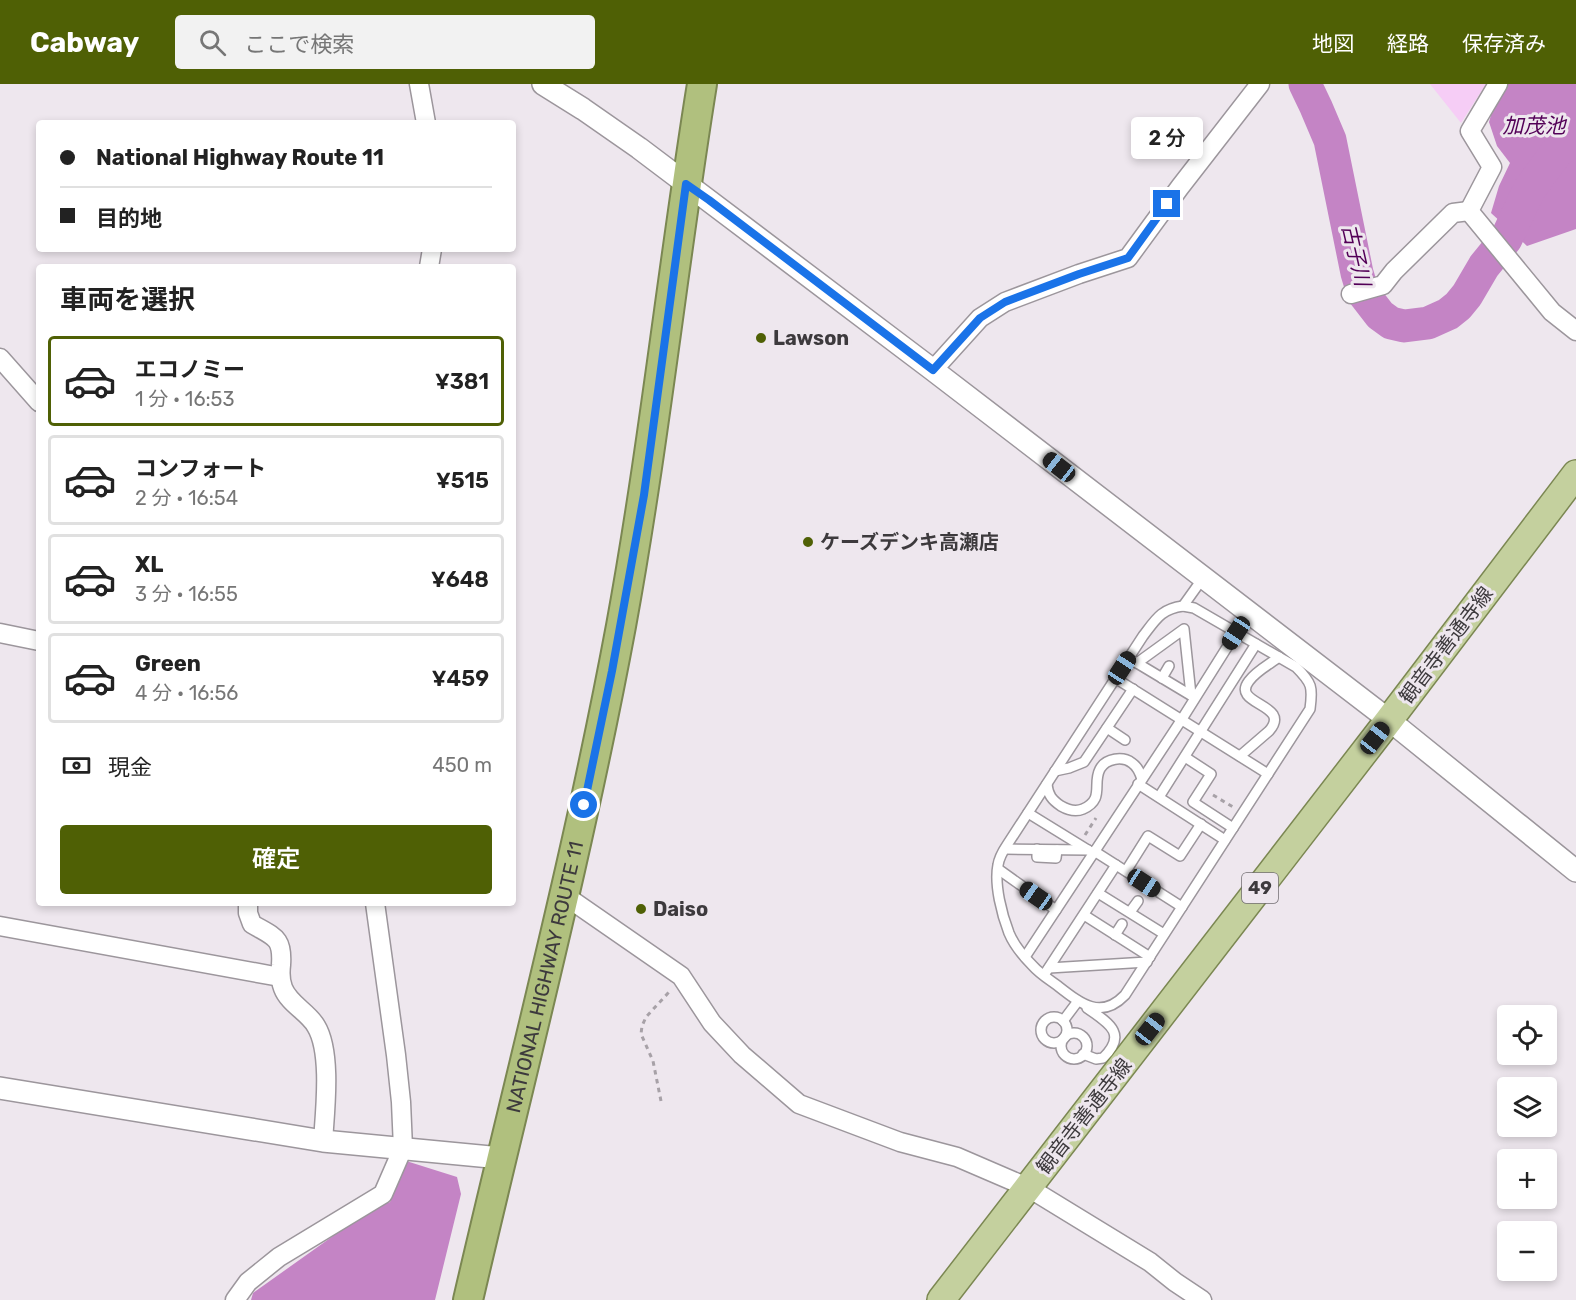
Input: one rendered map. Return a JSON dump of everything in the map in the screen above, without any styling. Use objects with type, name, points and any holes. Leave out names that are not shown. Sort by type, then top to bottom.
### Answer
[{"type":"highway","name":"NATIONAL HIGHWAY ROUTE 11","points":[[468,1300],[564,895],[601,726],[644,495],[686,184],[702,84]]},
{"type":"main road","name":"観音寺善通寺線","points":[[941,1300],[1576,474]]},
{"type":"street","points":[[419,84],[425,120]]},
{"type":"street","points":[[543,84],[639,148],[933,370],[1389,720],[1576,871]]},
{"type":"street","points":[[933,370],[980,318],[1005,302],[1128,258],[1260,84]]},
{"type":"street","points":[[1469,211],[1492,167],[1470,131],[1498,84]]},
{"type":"street","points":[[1351,294],[1383,285],[1394,271],[1453,213],[1469,211]]},
{"type":"street","points":[[1469,211],[1552,312],[1576,331]]},
{"type":"street","points":[[0,358],[36,399]]},
{"type":"street","points":[[0,633],[36,640]]},
{"type":"street","points":[[564,895],[682,978],[712,1023],[742,1055],[799,1104],[900,1142],[957,1157],[1029,1188],[1140,1255],[1202,1300]]},
{"type":"street","points":[[248,906],[252,924],[273,936],[280,944],[282,952],[280,977],[283,988],[316,1026],[324,1046],[326,1102],[323,1141]]},
{"type":"street","points":[[235,1300],[248,1282],[279,1257],[382,1194],[403,1148],[396,1055],[375,906]]},
{"type":"street","points":[[0,926],[280,977]]},
{"type":"street","points":[[0,1088],[323,1141],[501,1158]]},
{"type":"lane","points":[[1183,606],[1203,578]]},
{"type":"lane","points":[[1080,1003],[1095,1008],[1107,1008],[1118,1003],[1125,995],[1310,709],[1312,692],[1307,678],[1296,667],[1194,608],[1183,606],[1170,608],[1160,615],[1143,636],[1133,660]]},
{"type":"lane","points":[[1148,959],[1047,972],[1035,969],[1010,934],[999,893],[998,869],[1005,849],[1115,678],[1133,660],[1184,629],[1193,696]]},
{"type":"lane","points":[[1025,957],[1236,633]]},
{"type":"lane","points":[[1159,797],[1256,644]]},
{"type":"lane","points":[[1240,756],[1273,727],[1273,714],[1270,709],[1252,701],[1246,690],[1251,678],[1279,657]]},
{"type":"lane","points":[[1133,660],[1193,696]]},
{"type":"lane","points":[[1162,678],[1169,666]]},
{"type":"lane","points":[[1115,678],[1268,774]]},
{"type":"lane","points":[[1055,771],[1084,762],[1133,689]]},
{"type":"lane","points":[[1107,728],[1125,740]]},
{"type":"lane","points":[[1185,757],[1211,774],[1193,802],[1233,828]]},
{"type":"lane","points":[[1047,784],[1048,792],[1053,800],[1065,808],[1080,810],[1091,804],[1095,798],[1100,768],[1112,759],[1127,760],[1138,770],[1140,782],[1225,840]]},
{"type":"lane","points":[[1028,813],[1182,907]]},
{"type":"lane","points":[[1126,871],[1148,836],[1180,856],[1201,824]]},
{"type":"lane","points":[[1005,849],[1092,851]]},
{"type":"lane","points":[[1047,972],[1116,865]]},
{"type":"lane","points":[[998,869],[1056,910]]},
{"type":"lane","points":[[1098,892],[1164,934]]},
{"type":"lane","points":[[1130,912],[1138,901]]},
{"type":"lane","points":[[1084,915],[1148,959]]},
{"type":"lane","points":[[1115,935],[1122,924]]},
{"type":"lane","points":[[1047,972],[1080,1003],[1110,1024],[1115,1033],[1115,1041],[1103,1058],[1096,1059],[1083,1054]]},
{"type":"lane","points":[[1063,1021],[1080,1003]]},
{"type":"lane","points":[[1065,1038],[1062,1044],[1064,1054],[1074,1059],[1083,1054],[1087,1044],[1081,1035],[1074,1033],[1065,1038],[1059,1042],[1051,1043],[1045,1039],[1042,1032],[1043,1024],[1048,1019],[1056,1018],[1063,1021],[1067,1030],[1065,1038]]},
{"type":"path","points":[[661,1101],[653,1061],[641,1034],[642,1026],[646,1017],[682,978]]},
{"type":"shaded area","points":[[1430,84],[1486,84],[1461,123]]},
{"type":"water","name":"加茂池","points":[[1500,84],[1576,84],[1576,229],[1527,246],[1491,213],[1499,186],[1510,163],[1497,146],[1489,122]]},
{"type":"water","points":[[403,1160],[457,1177],[461,1194],[435,1300],[251,1300],[253,1293],[371,1209],[390,1202]]},
{"type":"waterway","name":"古子川","points":[[1305,84],[1330,140],[1363,293],[1380,315],[1391,323],[1404,326],[1428,323],[1448,314],[1458,306],[1484,266],[1506,239],[1529,190],[1556,153],[1576,137]]},
{"type":"place","name":"Lawson","points":[[761,338]]},
{"type":"place","name":"ケーズデンキ高瀬店","points":[[808,542]]},
{"type":"place","name":"Daiso","points":[[641,909]]},
{"type":"route","points":[[584,805],[612,671],[644,495],[686,184],[933,370],[980,318],[1005,302],[1128,258],[1167,204]]}]
